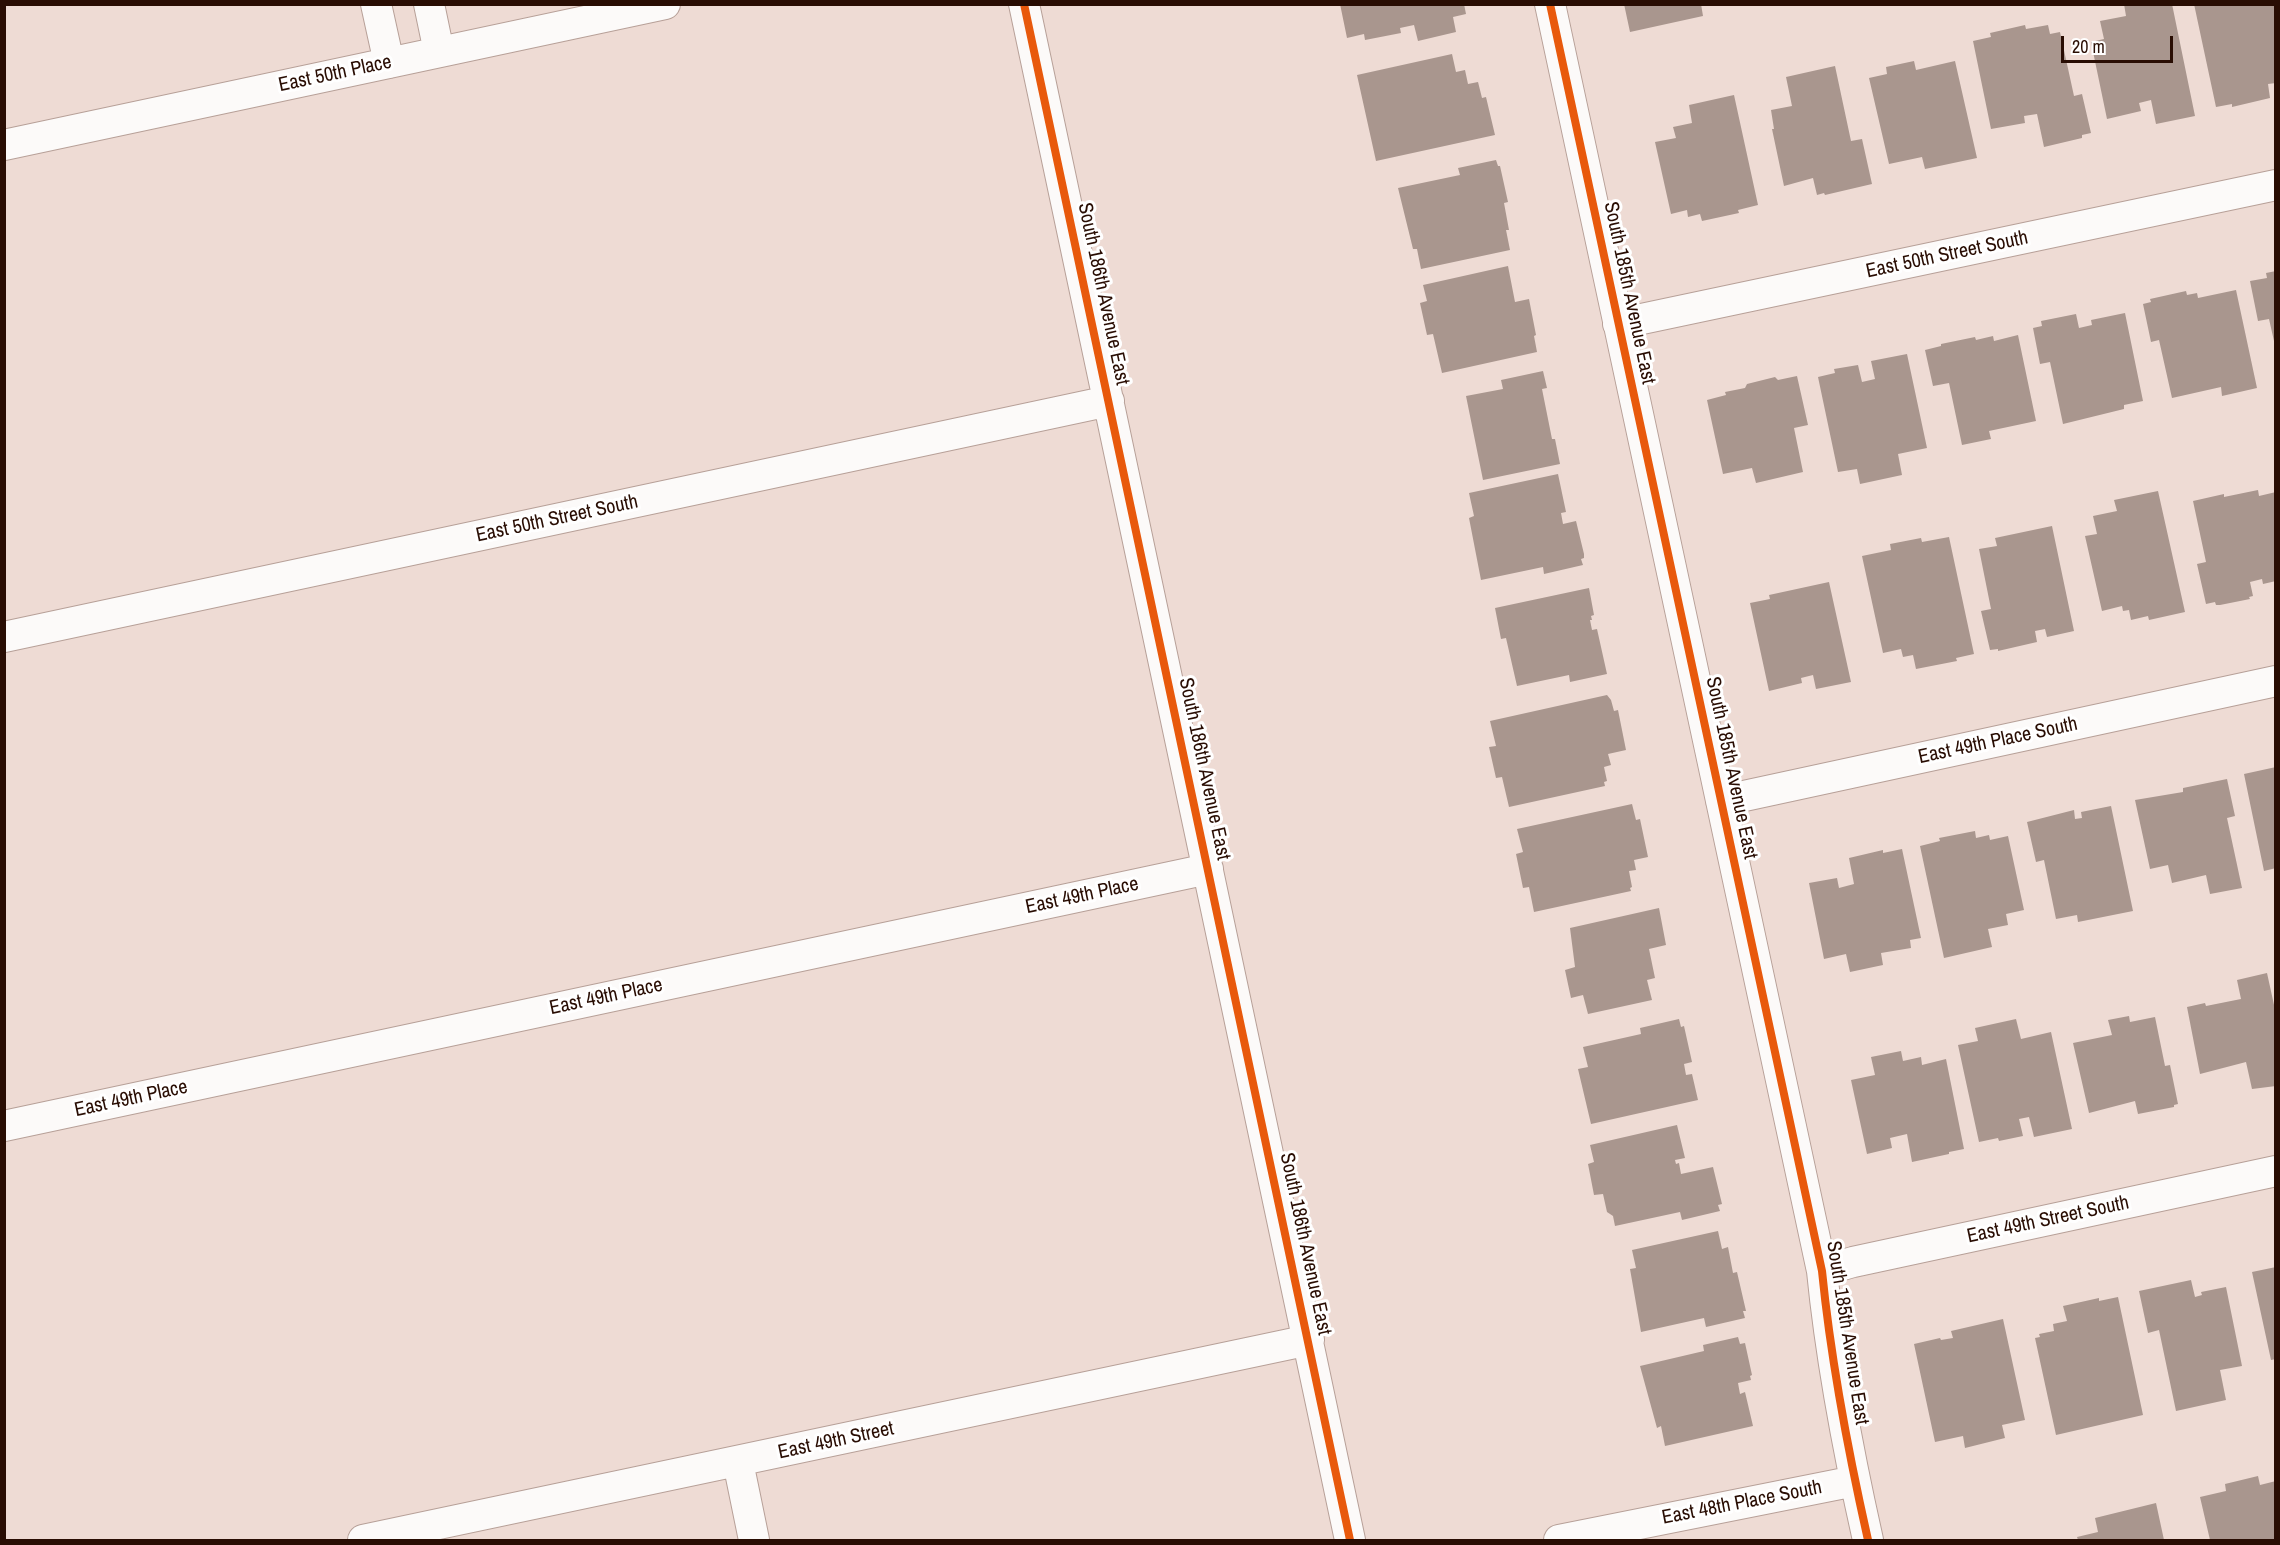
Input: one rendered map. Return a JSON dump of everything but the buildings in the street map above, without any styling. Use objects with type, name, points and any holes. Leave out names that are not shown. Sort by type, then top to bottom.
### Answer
[{"type":"street","points":[[376,4],[389,63]]},
{"type":"street","points":[[429,4],[440,52]]},
{"type":"street","name":"East 50th Place","points":[[4,145],[665,4]]},
{"type":"street","name":"South 186th Avenue East","points":[[1024,4],[1350,1540]]},
{"type":"street","name":"South 185th Avenue East","points":[[1550,4],[1822,1271],[1829,1343],[1868,1540]]},
{"type":"street","name":"East 50th Street South","points":[[1618,324],[2276,185]]},
{"type":"street","name":"East 50th Street South","points":[[4,637],[1109,402]]},
{"type":"street","name":"East 49th Place South","points":[[1721,801],[2276,681]]},
{"type":"street","name":"East 49th Place","points":[[4,1126],[1208,869]]},
{"type":"street","name":"East 49th Street South","points":[[1822,1271],[1853,1262],[2276,1172]]},
{"type":"street","name":"East 49th Street","points":[[363,1540],[1309,1340]]},
{"type":"street","points":[[738,1462],[754,1540]]},
{"type":"street","name":"East 48th Place South","points":[[1559,1540],[1855,1480]]},
{"type":"cycle path","points":[[1024,4],[1350,1540]]},
{"type":"cycle path","points":[[1550,4],[1822,1271],[1841,1406],[1868,1540]]}]
